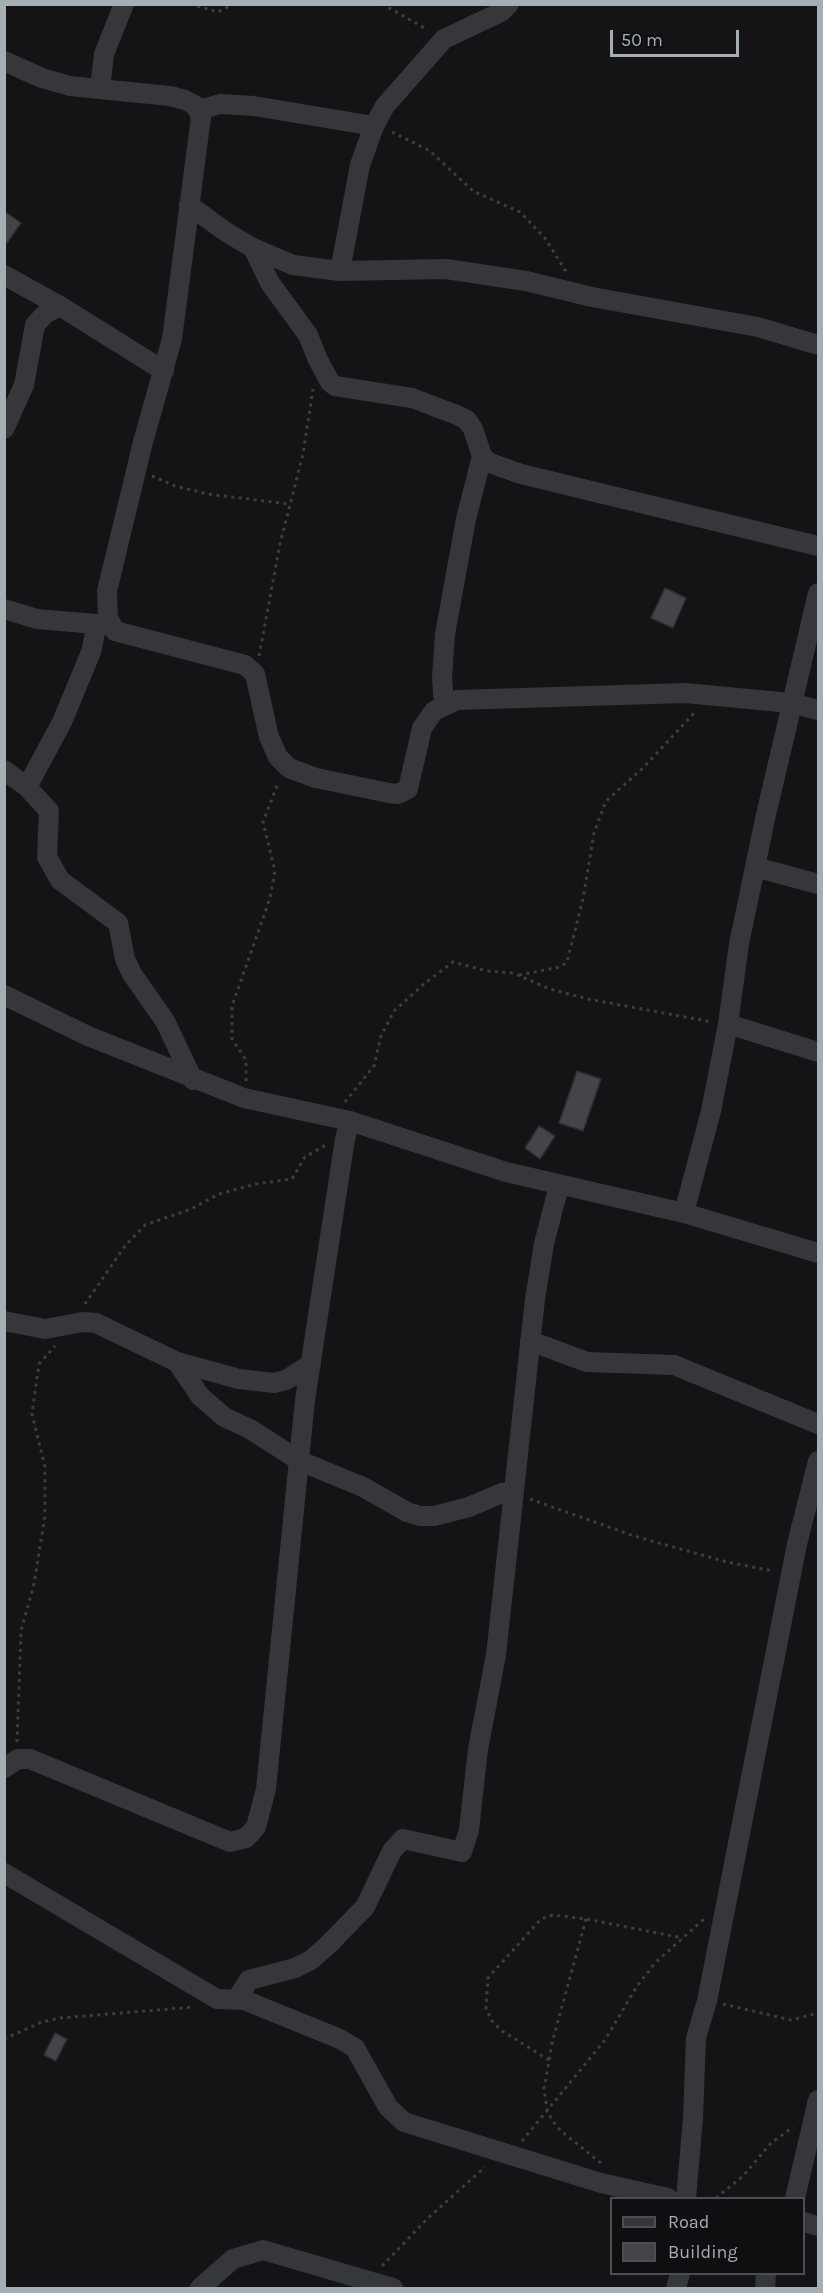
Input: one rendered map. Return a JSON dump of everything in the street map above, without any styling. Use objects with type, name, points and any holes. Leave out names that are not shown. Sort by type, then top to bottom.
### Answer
[{"type":"street","points":[[99,89],[104,54],[124,4]]},
{"type":"street","points":[[340,271],[350,205],[360,165],[374,126],[385,106],[444,39],[501,12],[509,4]]},
{"type":"street","points":[[4,61],[42,78],[70,86],[170,96],[185,100],[199,110],[201,117],[172,339],[107,591],[104,625],[62,722],[27,787]]},
{"type":"street","points":[[199,110],[220,104],[243,105],[374,126]]},
{"type":"street","points":[[189,205],[253,248],[293,265],[340,271],[446,269],[526,281],[592,297],[758,327],[819,345]]},
{"type":"street","points":[[253,248],[270,283],[308,335],[318,360],[330,382],[335,386],[412,398],[467,420],[473,429],[483,456],[495,466],[548,482],[667,508],[819,546]]},
{"type":"street","points":[[4,276],[60,306],[164,371]]},
{"type":"street","points":[[4,429],[24,386],[35,325],[45,314],[60,306]]},
{"type":"street","points":[[444,705],[442,677],[445,634],[466,519],[483,456]]},
{"type":"street","points":[[684,1213],[711,1111],[728,1024],[739,944],[755,867],[791,703],[819,592]]},
{"type":"street","points":[[4,609],[37,619],[104,625],[115,631],[245,665],[255,674],[263,717],[273,747],[282,760],[295,771],[332,782],[389,793],[405,792],[410,785],[422,728],[434,711],[444,705],[470,699],[709,694],[791,703],[819,710]]},
{"type":"street","points":[[4,770],[27,787],[49,811],[46,851],[49,864],[60,880],[118,923],[125,959],[132,974],[165,1021],[193,1080]]},
{"type":"street","points":[[755,867],[819,884]]},
{"type":"street","points":[[4,995],[88,1036],[193,1080],[244,1098],[506,1172],[684,1213],[819,1253]]},
{"type":"street","points":[[728,1024],[819,1052]]},
{"type":"street","points":[[11,1764],[30,1759],[230,1842],[246,1838],[256,1827],[267,1789],[311,1364],[343,1126]]},
{"type":"street","points":[[231,2000],[249,1980],[295,1968],[311,1960],[328,1945],[365,1908],[392,1851],[403,1839],[462,1851],[469,1830],[478,1749],[496,1655],[512,1492],[544,1244],[559,1185]]},
{"type":"street","points":[[4,1321],[45,1329],[83,1322],[104,1325],[177,1362],[239,1379],[274,1383],[286,1380],[311,1364]]},
{"type":"street","points":[[530,1341],[587,1362],[674,1365],[819,1424]]},
{"type":"street","points":[[177,1362],[211,1408],[300,1461],[363,1487],[420,1516],[452,1512],[502,1493],[512,1492]]},
{"type":"street","points":[[686,2197],[693,2118],[696,2037],[707,2001],[724,1901],[807,1499],[819,1461]]},
{"type":"street","points":[[4,1873],[231,2000],[322,2030],[355,2048],[388,2107],[404,2122],[601,2183],[660,2197]]},
{"type":"street","points":[[795,2197],[818,2105]]},
{"type":"street","points":[[201,2289],[233,2259],[263,2250],[366,2285],[393,2289]]},
{"type":"path","points":[[190,4],[218,12],[232,4]]},
{"type":"path","points":[[382,4],[444,39]]},
{"type":"path","points":[[374,126],[419,144],[441,160],[473,191],[520,212],[544,238],[567,273],[592,297]]},
{"type":"path","points":[[255,674],[289,504],[303,454],[318,360]]},
{"type":"path","points":[[137,469],[175,486],[208,494],[289,504]]},
{"type":"path","points":[[519,975],[560,967],[567,962],[583,899],[594,833],[606,801],[610,794],[637,774],[681,729],[709,694]]},
{"type":"path","points":[[244,1098],[246,1060],[233,1043],[232,1006],[270,898],[275,871],[263,822],[277,788],[282,760]]},
{"type":"path","points":[[11,1764],[21,1631],[34,1584],[45,1516],[45,1467],[33,1414],[36,1373],[42,1359],[71,1324],[125,1246],[146,1225],[192,1209],[219,1194],[256,1184],[292,1179],[306,1156],[334,1141],[374,1066],[381,1036],[394,1011],[448,965],[458,962],[480,970],[519,975],[544,986],[588,999],[728,1024]]},
{"type":"path","points":[[512,1492],[634,1536],[727,1562],[793,1574]]},
{"type":"path","points":[[366,2285],[428,2218],[501,2152],[522,2141],[605,2040],[637,1986],[655,1963],[724,1901]]},
{"type":"path","points":[[549,2060],[502,2031],[492,2021],[486,2008],[486,1983],[541,1919],[553,1915],[586,1919],[683,1938]]},
{"type":"path","points":[[586,1919],[544,2078],[547,2109],[561,2131],[610,2169]]},
{"type":"path","points":[[4,2038],[42,2022],[207,2007],[231,2000]]},
{"type":"path","points":[[707,2001],[792,2020],[819,2013]]},
{"type":"path","points":[[718,2197],[743,2176],[771,2143],[818,2105]]},
{"type":"building","points":[[4,211],[21,223],[4,247]]},
{"type":"building","points":[[665,588],[686,598],[673,628],[651,618]]},
{"type":"building","points":[[577,1071],[601,1079],[583,1131],[559,1123]]},
{"type":"building","points":[[539,1126],[555,1136],[540,1159],[525,1148]]},
{"type":"building","points":[[55,2033],[67,2039],[56,2061],[44,2055]]}]
